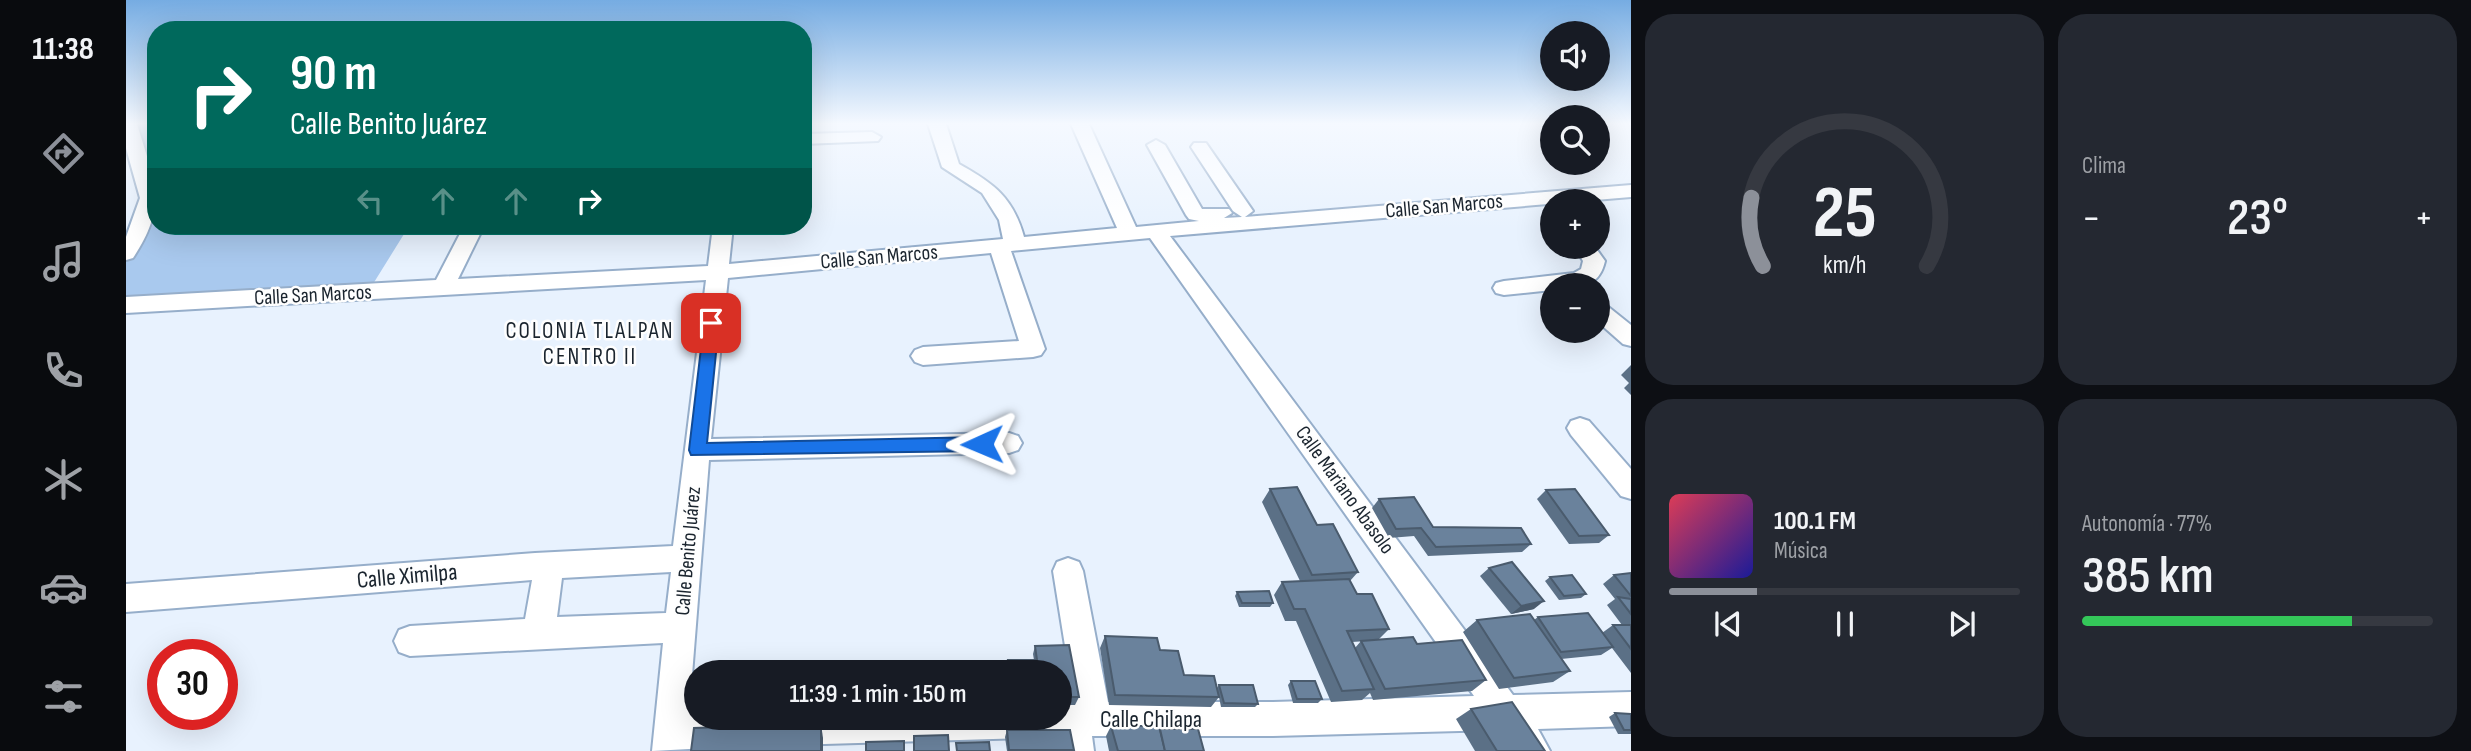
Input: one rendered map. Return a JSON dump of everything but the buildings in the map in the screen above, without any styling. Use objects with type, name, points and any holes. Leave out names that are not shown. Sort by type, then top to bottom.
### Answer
[{"type":"street","points":[[138,159],[147,188]]},
{"type":"street","points":[[923,356],[1033,349],[1007,245],[1009,220],[989,189],[951,167],[948,159]]},
{"type":"street","name":"Calle Mariano Abasolo","points":[[1100,159],[1142,232],[1506,710],[1533,751]]},
{"type":"street","points":[[1164,159],[1196,215],[1273,210],[1294,218]]},
{"type":"street","points":[[1208,159],[1242,211]]},
{"type":"street","name":"Calle San Marcos","points":[[1610,194],[1631,191]]},
{"type":"street","name":"Calle San Marcos","points":[[126,304],[717,272],[1294,218],[1540,203]]},
{"type":"street","points":[[126,253],[140,231],[147,208]]},
{"type":"street","points":[[443,288],[470,235]]},
{"type":"street","name":"Calle Benito Juárez","points":[[670,741],[697,450],[722,235]]},
{"type":"street","points":[[1504,288],[1540,286]]},
{"type":"street","points":[[1610,320],[1631,338]]},
{"type":"street","points":[[1580,428],[1631,488]]},
{"type":"street","points":[[697,450],[1009,443]]},
{"type":"street","name":"Calle Ximilpa","points":[[126,598],[549,565],[687,558]]},
{"type":"street","points":[[539,633],[549,565]]},
{"type":"street","points":[[1068,572],[1081,730]]},
{"type":"street","points":[[410,641],[681,627]]},
{"type":"street","name":"Calle Chilapa","points":[[670,741],[1081,730],[1506,710],[1631,709]]},
{"type":"shaded area","points":[[141,159],[147,159],[147,180]]},
{"type":"shaded area","points":[[147,207],[147,235],[403,235],[373,284],[126,305],[126,254]]},
{"type":"district","name":"COLONIA TLALPAN CENTRO II","points":[[590,344]]},
{"type":"route","points":[[711,323],[697,450],[982,444]]}]
